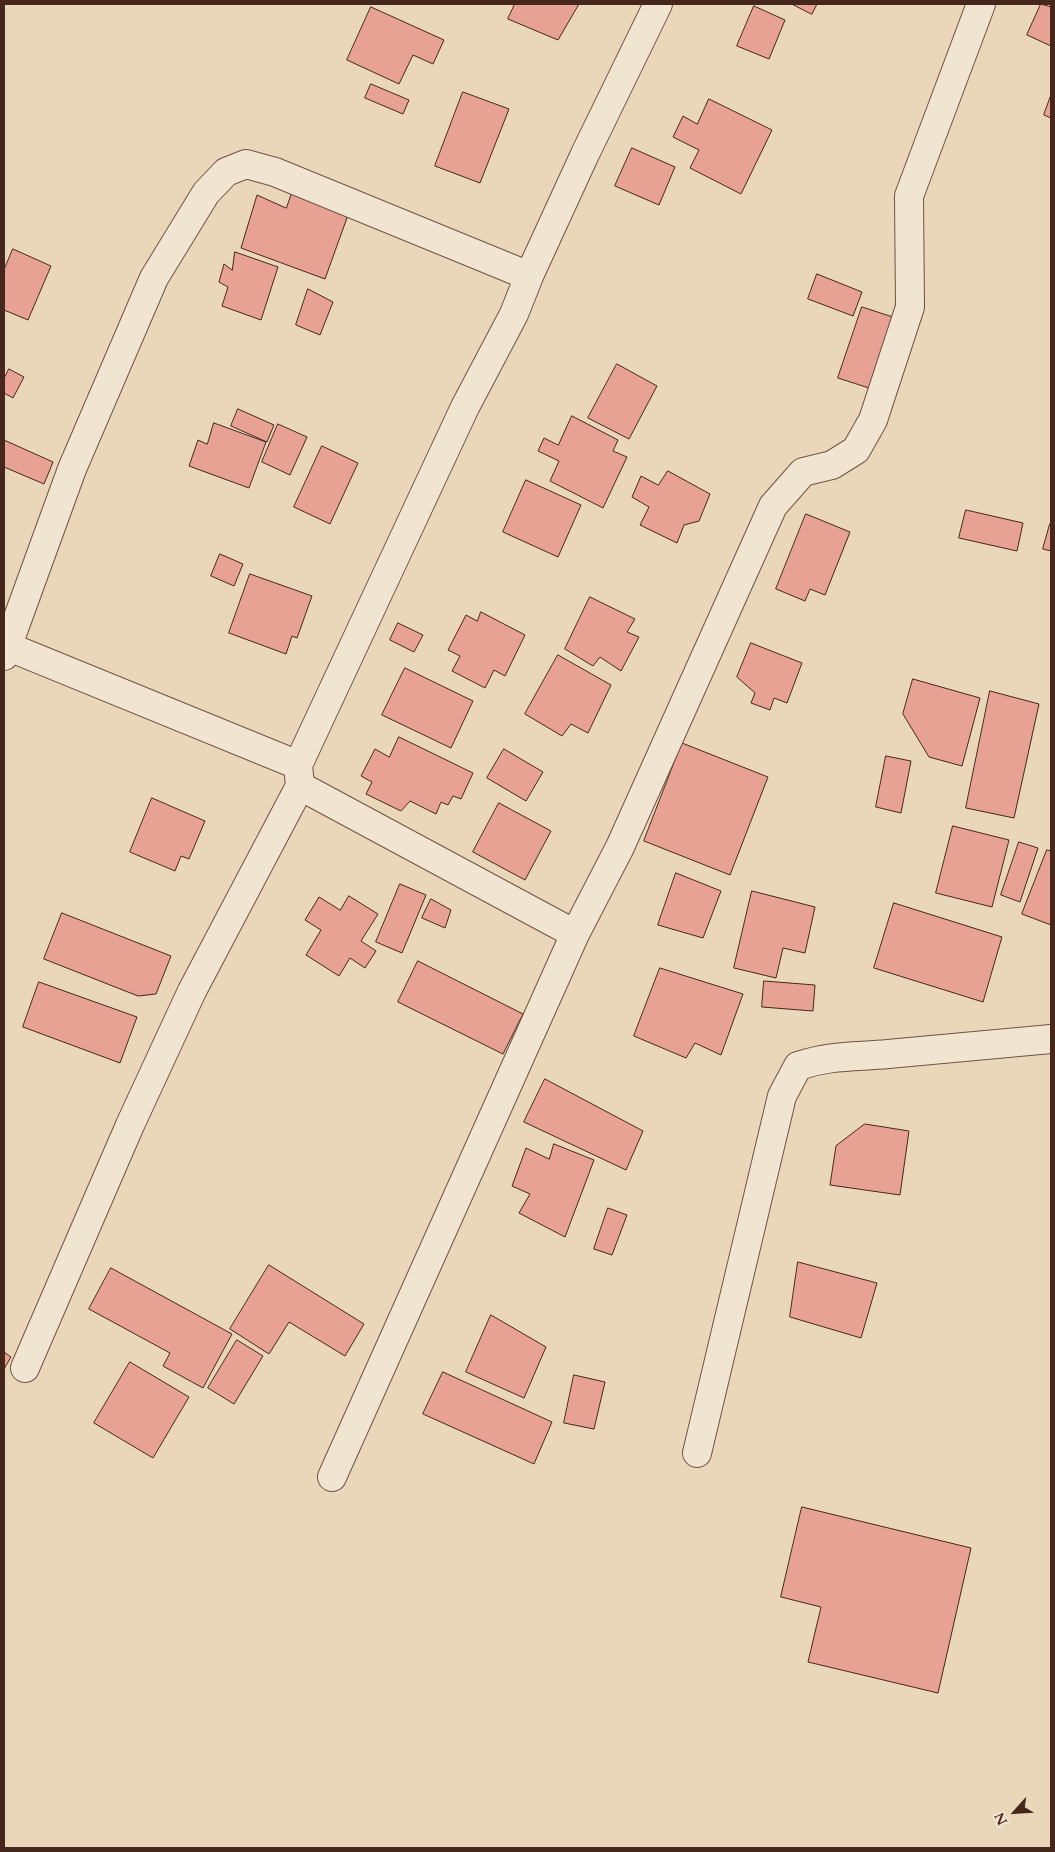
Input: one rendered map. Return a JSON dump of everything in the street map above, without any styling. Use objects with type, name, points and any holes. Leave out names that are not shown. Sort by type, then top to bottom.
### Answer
[{"type":"street","points":[[25,1368],[130,1125],[192,991],[299,776],[465,408],[514,314],[528,276],[658,4]]},
{"type":"street","points":[[332,1477],[575,934],[620,847],[773,506],[803,472],[832,465],[856,450],[873,420],[910,307],[909,196],[981,4]]},
{"type":"street","points":[[528,276],[275,172],[246,164],[226,172],[206,193],[154,278],[72,469],[5,649],[299,776],[575,934]]},
{"type":"street","points":[[697,1453],[782,1096],[798,1066],[820,1058],[838,1056],[882,1055],[1051,1039]]},
{"type":"building","points":[[515,4],[579,4],[558,40],[508,19]]},
{"type":"building","points":[[792,4],[817,4],[812,14]]},
{"type":"building","points":[[1041,4],[1051,7],[1051,46],[1027,35]]},
{"type":"building","points":[[754,6],[785,20],[769,59],[737,46]]},
{"type":"building","points":[[371,7],[444,40],[433,64],[413,55],[399,84],[347,60]]},
{"type":"building","points":[[371,84],[409,100],[403,114],[365,98]]},
{"type":"building","points":[[463,92],[509,109],[480,183],[435,166]]},
{"type":"building","points":[[1051,95],[1051,118],[1044,115]]},
{"type":"building","points":[[709,99],[772,130],[741,194],[690,168],[699,150],[673,137],[683,116],[697,124]]},
{"type":"building","points":[[632,148],[675,167],[659,205],[615,186]]},
{"type":"building","points":[[292,193],[348,215],[325,279],[241,248],[257,195],[286,208]]},
{"type":"building","points":[[13,249],[51,266],[28,320],[4,310],[4,270]]},
{"type":"building","points":[[235,252],[278,267],[261,320],[222,306],[228,287],[219,282],[224,264],[232,270]]},
{"type":"building","points":[[817,274],[862,292],[853,316],[808,299]]},
{"type":"building","points":[[308,289],[333,302],[320,335],[296,325]]},
{"type":"building","points":[[862,307],[899,319],[875,390],[838,378]]},
{"type":"building","points":[[617,364],[657,386],[629,439],[588,418]]},
{"type":"building","points":[[9,369],[24,377],[13,398],[4,393],[4,379]]},
{"type":"building","points":[[238,409],[274,425],[267,442],[231,426]]},
{"type":"building","points":[[572,416],[618,440],[613,451],[627,457],[603,508],[550,481],[559,461],[538,451],[544,438],[558,445]]},
{"type":"building","points":[[214,423],[266,442],[249,488],[189,466],[198,440],[207,444]]},
{"type":"building","points":[[278,424],[307,437],[290,475],[262,462]]},
{"type":"building","points":[[4,440],[53,462],[44,484],[4,467]]},
{"type":"building","points":[[322,446],[358,463],[330,524],[294,507]]},
{"type":"building","points":[[668,471],[710,494],[699,521],[684,525],[677,543],[640,525],[649,507],[632,497],[641,476],[658,485]]},
{"type":"building","points":[[526,480],[581,505],[558,557],[503,532]]},
{"type":"building","points":[[966,510],[1023,523],[1017,551],[959,538]]},
{"type":"building","points":[[806,514],[850,532],[825,595],[810,589],[805,601],[776,589]]},
{"type":"building","points":[[1051,525],[1051,551],[1043,549]]},
{"type":"building","points":[[220,554],[243,564],[234,586],[211,576]]},
{"type":"building","points":[[250,574],[312,596],[297,638],[292,636],[286,654],[229,633]]},
{"type":"building","points":[[590,597],[635,619],[627,632],[639,637],[621,671],[600,657],[593,666],[565,649]]},
{"type":"building","points":[[481,612],[525,635],[505,676],[494,670],[485,688],[452,671],[460,656],[448,650],[466,615],[477,621]]},
{"type":"building","points":[[398,623],[423,635],[414,652],[390,640]]},
{"type":"building","points":[[751,643],[802,663],[787,703],[774,698],[770,710],[751,703],[755,693],[737,677]]},
{"type":"building","points":[[558,655],[611,685],[588,733],[571,724],[562,736],[525,714]]},
{"type":"building","points":[[405,668],[473,701],[451,748],[382,715]]},
{"type":"building","points":[[913,679],[980,698],[962,766],[929,757],[903,714]]},
{"type":"building","points":[[990,691],[1039,704],[1014,818],[966,808]]},
{"type":"building","points":[[399,737],[473,773],[461,799],[453,796],[448,805],[441,802],[436,814],[410,801],[401,811],[366,794],[372,782],[361,776],[375,749],[389,757]]},
{"type":"building","points":[[682,743],[768,777],[730,875],[644,841]]},
{"type":"building","points":[[504,749],[543,772],[526,801],[487,778]]},
{"type":"building","points":[[886,756],[911,761],[901,813],[876,807]]},
{"type":"building","points":[[152,798],[205,821],[189,859],[181,856],[175,871],[130,852]]},
{"type":"building","points":[[499,803],[551,831],[525,880],[473,852]]},
{"type":"building","points":[[953,826],[1009,840],[992,907],[936,893]]},
{"type":"building","points":[[1019,842],[1038,848],[1020,902],[1001,895]]},
{"type":"building","points":[[1047,850],[1051,851],[1051,925],[1022,914]]},
{"type":"building","points":[[676,873],[721,891],[703,938],[658,925]]},
{"type":"building","points":[[400,884],[426,895],[402,953],[376,942]]},
{"type":"building","points":[[752,891],[815,907],[805,953],[783,948],[776,978],[734,968]]},
{"type":"building","points":[[349,896],[378,914],[361,941],[376,951],[365,968],[350,958],[339,976],[306,955],[321,930],[305,920],[319,897],[340,910]]},
{"type":"building","points":[[431,899],[451,910],[445,928],[422,918]]},
{"type":"building","points":[[894,903],[1002,937],[983,1002],[874,968]]},
{"type":"building","points":[[62,913],[171,956],[156,994],[138,996],[44,959]]},
{"type":"building","points":[[418,961],[523,1014],[503,1054],[398,1002]]},
{"type":"building","points":[[660,968],[743,994],[721,1055],[695,1043],[686,1058],[634,1036]]},
{"type":"building","points":[[764,981],[815,985],[813,1011],[762,1007]]},
{"type":"building","points":[[39,982],[137,1017],[120,1063],[23,1027]]},
{"type":"building","points":[[545,1079],[643,1131],[626,1170],[524,1122]]},
{"type":"building","points":[[865,1124],[909,1131],[900,1195],[830,1185],[836,1146]]},
{"type":"building","points":[[554,1144],[594,1160],[565,1237],[519,1213],[530,1194],[512,1186],[526,1148],[549,1159]]},
{"type":"building","points":[[608,1208],[627,1215],[612,1255],[594,1249]]},
{"type":"building","points":[[798,1262],[877,1283],[861,1338],[790,1317]]},
{"type":"building","points":[[269,1265],[364,1324],[345,1356],[289,1322],[269,1354],[230,1329]]},
{"type":"building","points":[[111,1268],[232,1334],[203,1388],[163,1366],[170,1353],[89,1309]]},
{"type":"building","points":[[491,1315],[546,1347],[524,1398],[466,1372]]},
{"type":"building","points":[[237,1340],[263,1356],[234,1404],[208,1388]]},
{"type":"building","points":[[4,1352],[11,1357],[4,1369]]},
{"type":"building","points":[[130,1362],[189,1397],[153,1458],[94,1423]]},
{"type":"building","points":[[443,1372],[552,1422],[534,1464],[423,1414]]},
{"type":"building","points":[[574,1375],[605,1382],[594,1429],[564,1423]]},
{"type":"building","points":[[802,1507],[971,1548],[938,1693],[808,1662],[821,1607],[781,1597]]}]
